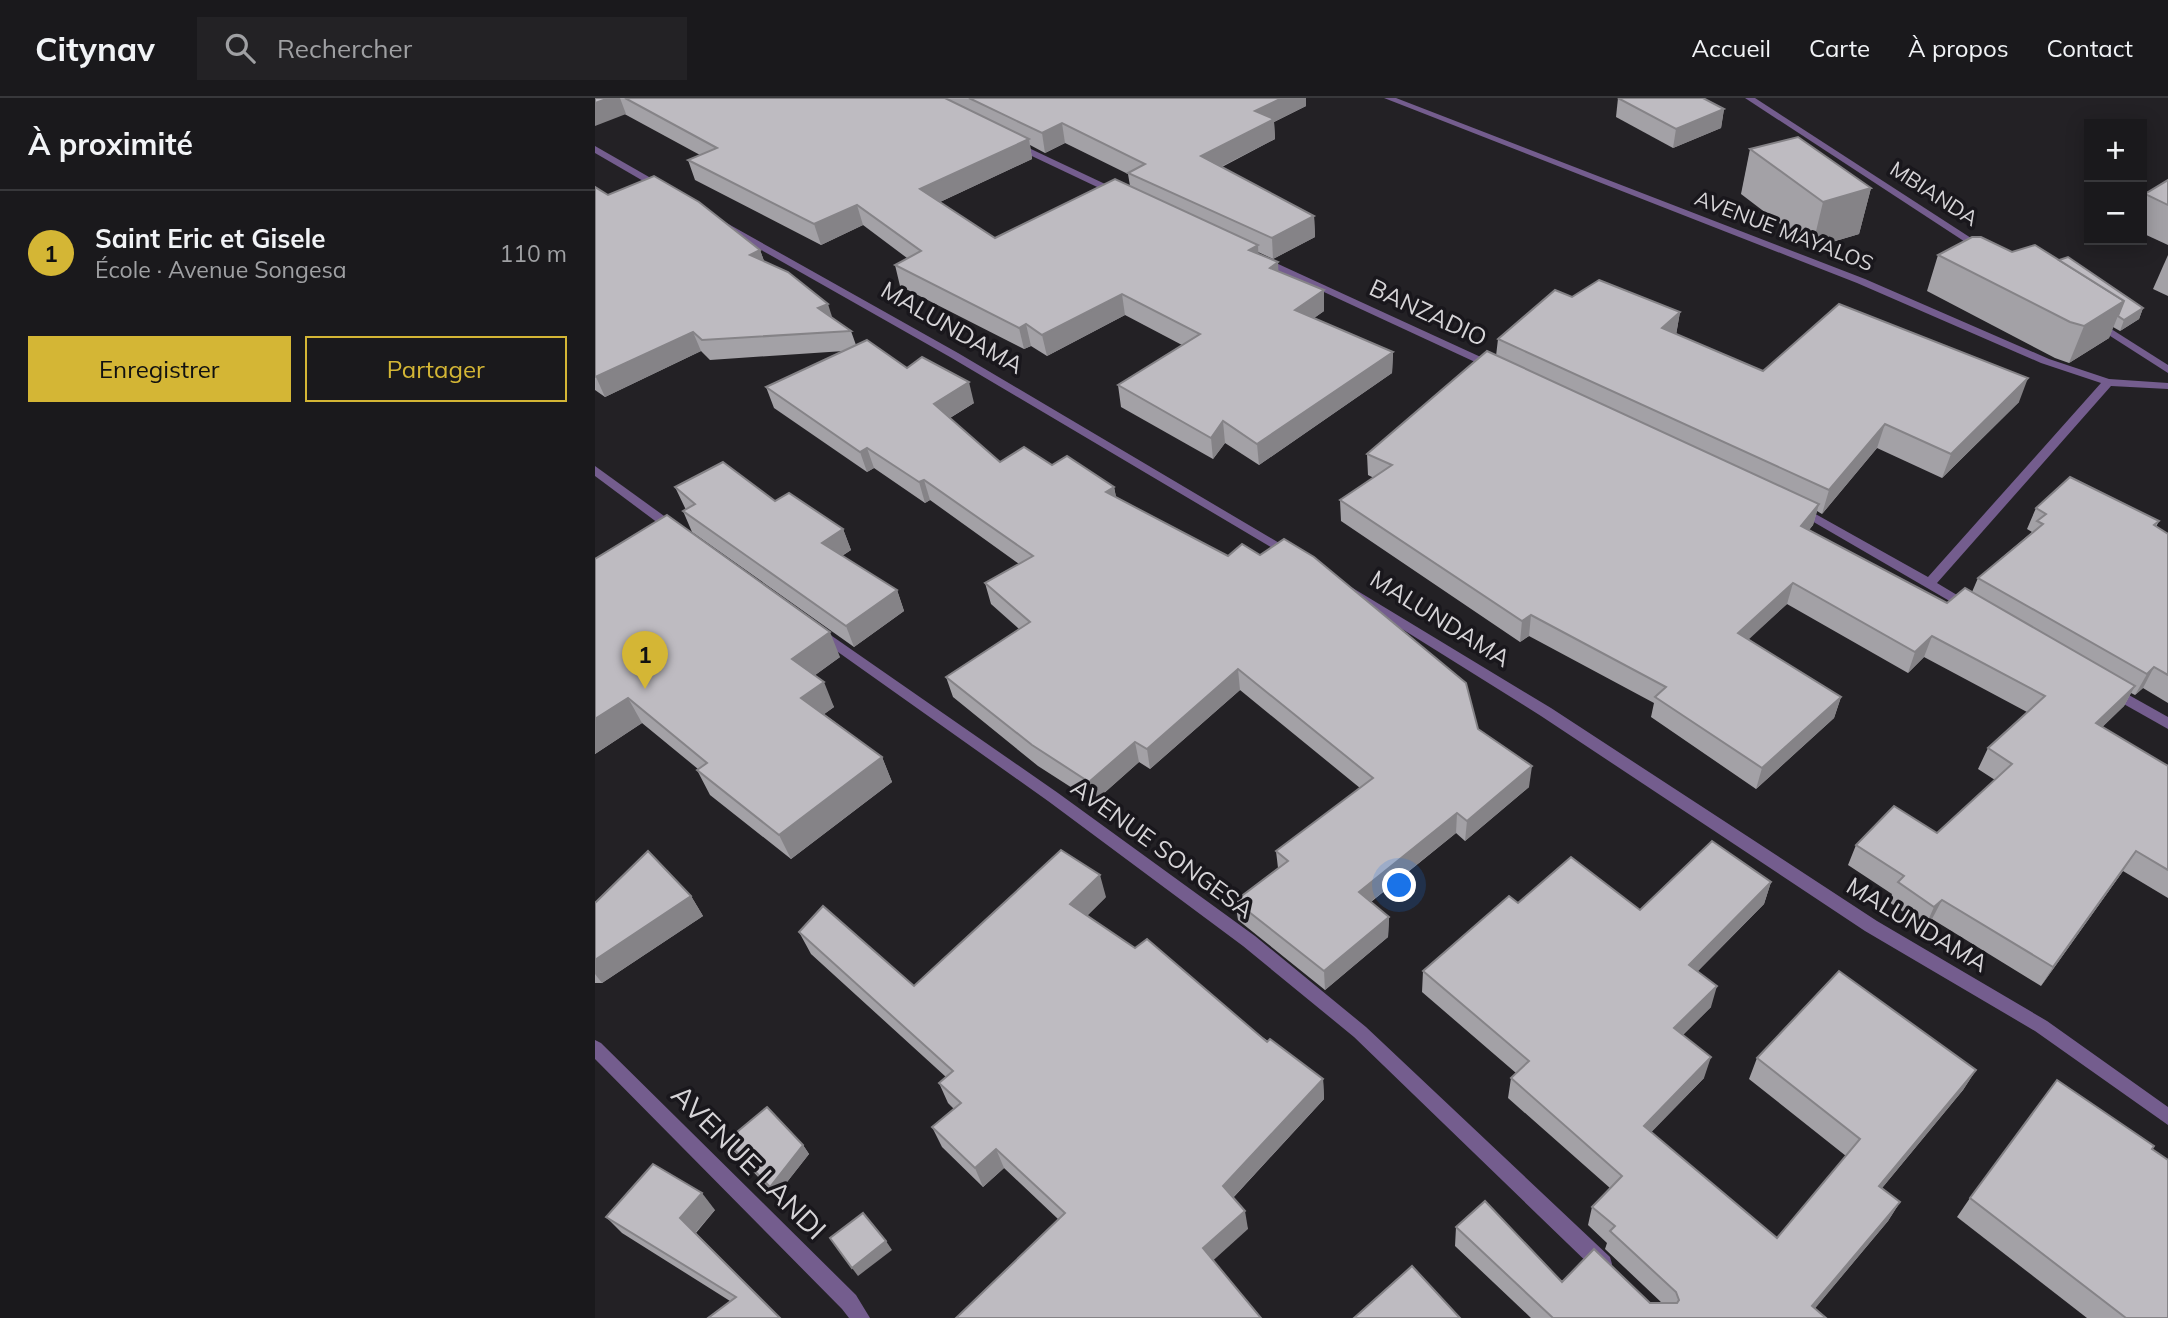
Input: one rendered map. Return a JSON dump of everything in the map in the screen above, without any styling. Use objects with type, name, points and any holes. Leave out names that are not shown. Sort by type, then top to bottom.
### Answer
[{"type":"street","name":"AVENUE MAYALOS","points":[[1388,98],[1861,281],[2045,361],[2108,382],[2168,386]]},
{"type":"street","name":"MBIANDA","points":[[1749,98],[1998,259]]},
{"type":"street","points":[[1006,140],[1130,199]]},
{"type":"street","points":[[595,149],[674,195]]},
{"type":"street","name":"MALUNDAMA","points":[[708,215],[966,362],[1303,561]]},
{"type":"street","name":"BANZADIO","points":[[1254,256],[1501,370]]},
{"type":"street","points":[[2089,318],[2168,370]]},
{"type":"street","points":[[1929,584],[2108,382]]},
{"type":"street","points":[[595,470],[685,537]]},
{"type":"street","points":[[1784,503],[1821,521],[1985,616]]},
{"type":"street","name":"MALUNDAMA","points":[[1338,583],[1546,712],[1871,926],[2041,1026],[2168,1117]]},
{"type":"street","name":"AVENUE SONGESA","points":[[808,624],[1249,941],[1360,1032],[1620,1280]]},
{"type":"street","points":[[2099,683],[2168,724]]},
{"type":"street","name":"AVENUE LANDI","points":[[595,1048],[849,1302],[860,1318]]},
{"type":"building","points":[[595,98],[609,98],[595,103]]},
{"type":"building","points":[[625,98],[945,98],[1029,139],[920,189],[995,238],[1115,179],[1258,245],[1249,250],[1278,262],[1270,268],[1324,290],[1295,310],[1393,352],[1257,444],[1223,421],[1211,438],[1118,385],[1200,334],[1122,294],[1042,335],[1026,324],[1019,328],[895,265],[921,251],[857,205],[814,224],[688,160],[717,148]]},
{"type":"building","points":[[969,98],[1282,98],[1255,111],[1274,119],[1201,156],[1314,216],[1272,238],[1128,173],[1145,164],[1062,123],[1042,133]]},
{"type":"building","points":[[1618,98],[1703,98],[1724,109],[1676,129]]},
{"type":"building","points":[[1798,137],[1871,188],[1823,202],[1750,149]]},
{"type":"building","points":[[654,176],[699,202],[760,250],[750,255],[788,272],[828,304],[818,308],[851,331],[702,340],[693,332],[595,377],[595,187],[608,195]]},
{"type":"building","points":[[2168,180],[2168,205],[2147,193]]},
{"type":"building","points":[[1972,237],[1981,237],[2012,252],[2035,245],[2124,301],[2084,326],[2070,322],[1938,255]]},
{"type":"building","points":[[2068,257],[2143,308],[2124,320],[2118,316],[2124,301],[2059,260]]},
{"type":"building","points":[[1599,280],[1680,312],[1662,328],[1763,371],[1839,304],[2028,378],[1951,454],[1885,424],[1829,490],[1498,339],[1555,290],[1572,297]]},
{"type":"building","points":[[867,340],[907,368],[922,357],[969,382],[934,404],[1000,462],[1024,447],[1052,465],[1067,456],[1114,487],[1106,492],[1228,556],[1242,544],[1260,555],[1284,539],[1314,557],[1466,683],[1478,729],[1532,766],[1467,821],[1457,813],[1359,892],[1389,917],[1324,971],[1235,901],[1288,861],[1276,851],[1373,778],[1238,669],[1147,749],[1135,742],[1089,782],[1032,745],[946,677],[1030,622],[985,583],[1033,556],[924,480],[919,482],[867,448],[860,452],[766,387]]},
{"type":"building","points":[[1487,351],[1819,504],[1801,526],[1947,603],[1965,588],[2135,686],[2096,723],[2168,766],[2168,870],[2136,851],[2053,967],[1942,900],[1934,907],[1898,882],[1904,876],[1856,845],[1894,806],[1937,833],[2012,764],[1988,748],[2045,696],[1932,636],[1915,652],[1793,583],[1738,633],[1841,697],[1762,768],[1655,697],[1666,687],[1531,615],[1522,621],[1340,500],[1392,465],[1367,454]]},
{"type":"building","points":[[723,462],[775,501],[789,493],[843,529],[822,543],[897,590],[846,626],[683,511],[695,504],[675,487]]},
{"type":"building","points":[[2070,477],[2159,521],[2154,525],[2168,534],[2168,675],[2154,667],[2147,674],[1978,578],[2043,524],[2037,521],[2046,514],[2036,508]]},
{"type":"building","points":[[667,515],[830,632],[792,659],[824,682],[801,698],[882,757],[779,835],[697,770],[707,763],[628,698],[595,719],[595,559]]},
{"type":"building","points":[[1712,841],[1771,882],[1689,965],[1717,986],[1674,1028],[1711,1057],[1644,1126],[1777,1238],[1860,1139],[1757,1058],[1839,971],[1976,1070],[1879,1186],[1900,1202],[1812,1306],[1826,1318],[1553,1318],[1456,1227],[1485,1201],[1562,1282],[1594,1249],[1650,1303],[1677,1303],[1679,1300],[1676,1292],[1610,1231],[1615,1226],[1592,1207],[1622,1176],[1511,1078],[1529,1061],[1423,971],[1509,896],[1518,903],[1571,857],[1640,910]]},
{"type":"building","points":[[1061,850],[1100,875],[1070,904],[1135,948],[1147,939],[1267,1042],[1270,1039],[1323,1079],[1223,1186],[1245,1211],[1203,1248],[1261,1318],[956,1318],[1065,1213],[996,1149],[975,1168],[932,1127],[961,1103],[939,1083],[953,1071],[799,932],[823,906],[914,986]]},
{"type":"building","points":[[648,851],[691,896],[595,960],[595,903]]},
{"type":"building","points":[[2057,1080],[2154,1146],[2152,1149],[2168,1160],[2168,1318],[2126,1318],[1970,1198]]},
{"type":"building","points":[[767,1107],[803,1145],[770,1187],[726,1141]]},
{"type":"building","points":[[653,1164],[702,1193],[680,1218],[780,1318],[708,1318],[736,1297],[606,1217]]},
{"type":"building","points":[[863,1213],[886,1241],[852,1268],[830,1238]]},
{"type":"building","points":[[1412,1266],[1460,1318],[1354,1318]]},
{"type":"place","name":"Saint Eric et Gisele","points":[[645,689]]}]
